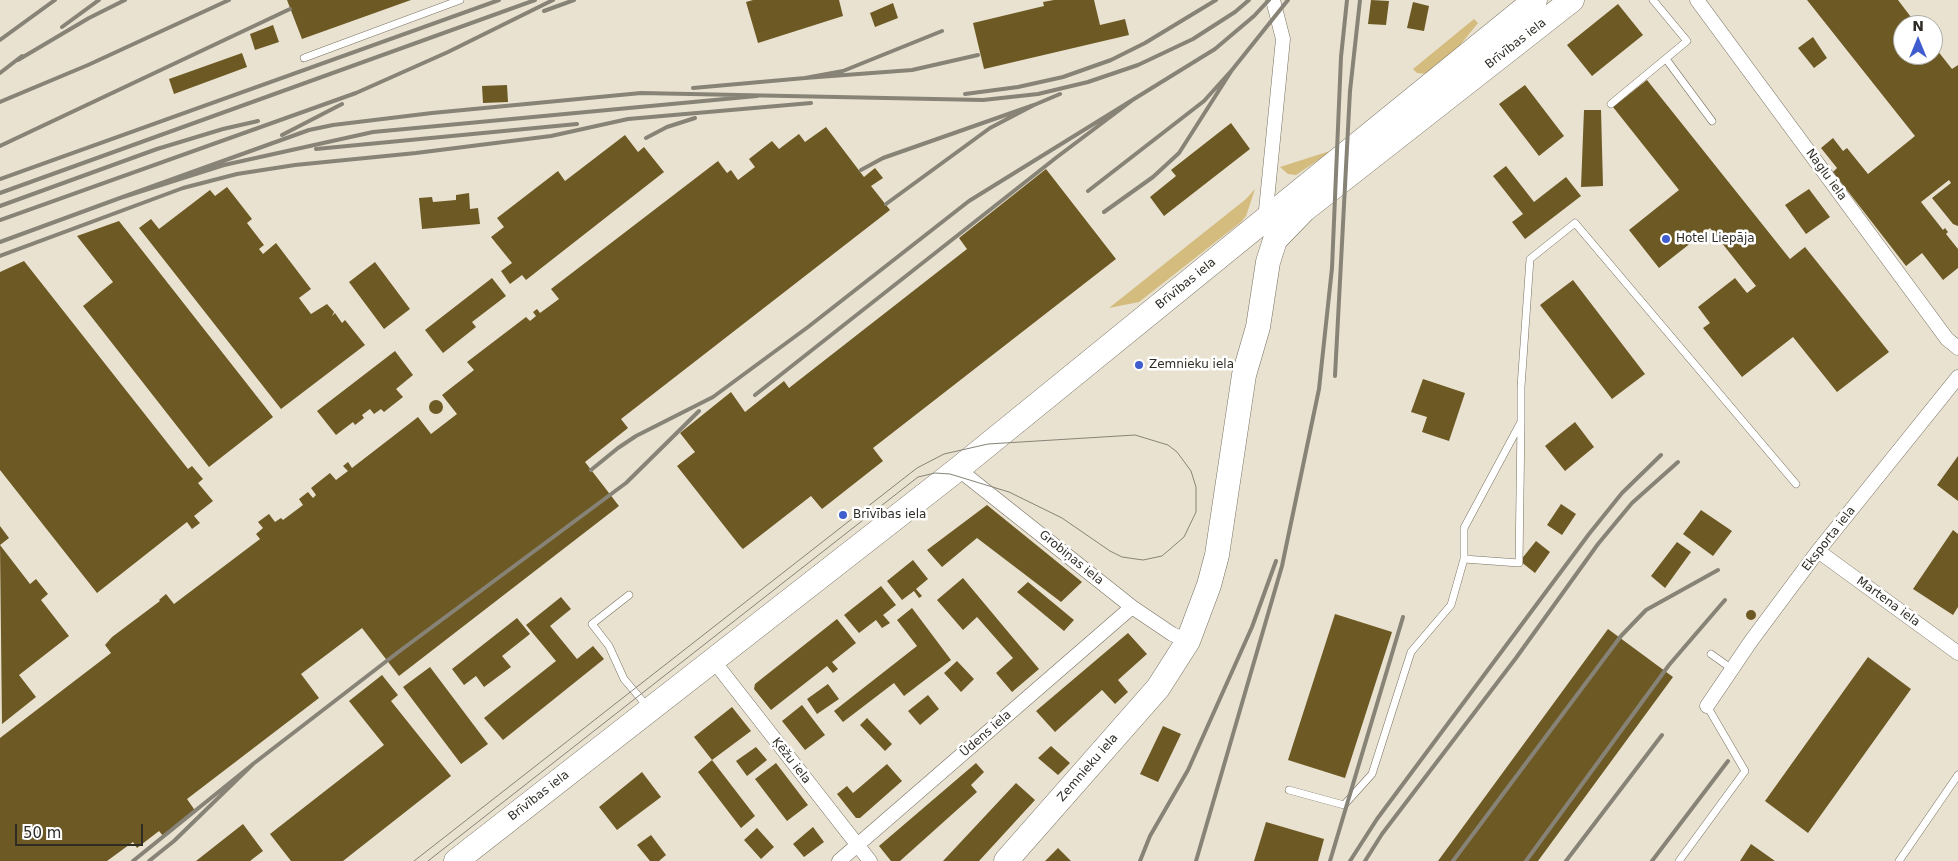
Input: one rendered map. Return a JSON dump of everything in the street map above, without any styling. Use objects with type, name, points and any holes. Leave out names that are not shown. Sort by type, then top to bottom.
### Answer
[{"type":"highway","name":"Brīvības iela","points":[[1282,220],[1535,0]]},
{"type":"highway","name":"Brīvības iela","points":[[456,861],[649,708],[958,469],[1572,0]]},
{"type":"highway","name":"Zemnieku iela","points":[[1006,861],[1158,688],[1188,641],[1209,585],[1217,555],[1244,375],[1241,349],[1250,274],[1282,220]]},
{"type":"street","points":[[1273,0],[1283,39],[1282,220]]},
{"type":"street","name":"Naglu iela","points":[[1697,0],[1947,339],[1958,348]]},
{"type":"street","name":"Eksporta iela","points":[[1707,706],[1818,551],[1958,377]]},
{"type":"street","name":"Grobiņas iela","points":[[958,469],[1132,607],[1172,634],[1188,641]]},
{"type":"street","name":"Martena iela","points":[[1818,551],[1958,652]]},
{"type":"street","name":"Ūdens iela","points":[[839,861],[1132,607]]},
{"type":"street","name":"Ķēžu iela","points":[[713,660],[870,861]]},
{"type":"lane","points":[[304,58],[444,3],[460,0]]},
{"type":"lane","points":[[1611,104],[1687,41],[1653,0]]},
{"type":"lane","points":[[1666,59],[1712,121]]},
{"type":"lane","points":[[1464,559],[1519,563],[1521,387],[1530,259],[1576,223],[1796,484]]},
{"type":"lane","points":[[1289,790],[1344,805],[1372,774],[1411,652],[1451,605],[1464,559],[1464,528],[1521,422]]},
{"type":"lane","points":[[629,595],[592,624],[609,646],[624,679],[649,708]]},
{"type":"lane","points":[[1710,654],[1732,669]]},
{"type":"lane","points":[[1679,861],[1745,771],[1707,706]]},
{"type":"lane","points":[[1899,861],[1958,775]]},
{"type":"shaded area","points":[[1474,19],[1478,23],[1452,55],[1428,74],[1417,73],[1413,69]]},
{"type":"shaded area","points":[[1333,150],[1296,175],[1288,174],[1280,167]]},
{"type":"shaded area","points":[[1255,189],[1246,216],[1241,222],[1139,302],[1109,308],[1246,199]]},
{"type":"building","points":[[287,0],[411,0],[302,39]]},
{"type":"building","points":[[753,0],[839,0],[843,16],[758,43],[746,2]]},
{"type":"building","points":[[1054,0],[1094,0],[1100,25],[1125,19],[1129,35],[984,69],[973,23],[1044,6],[1043,2]]},
{"type":"building","points":[[1371,0],[1389,1],[1386,25],[1368,24]]},
{"type":"building","points":[[1807,0],[1898,0],[1909,15],[1893,15],[1893,65],[1943,65],[1943,58],[1952,69],[1958,65],[1958,226],[1953,224],[1932,198],[1951,183],[1949,180],[1921,202],[1943,230],[1945,228],[1948,232],[1946,234],[1958,249],[1958,268],[1943,280],[1922,253],[1906,266],[1833,172],[1837,168],[1821,148],[1833,138],[1843,151],[1847,148],[1868,174],[1915,136]]},
{"type":"building","points":[[1413,2],[1429,6],[1424,31],[1407,28]]},
{"type":"building","points":[[893,3],[898,18],[875,27],[870,13]]},
{"type":"building","points":[[1618,4],[1643,35],[1592,76],[1567,45]]},
{"type":"building","points":[[273,25],[279,42],[255,50],[250,34]]},
{"type":"building","points":[[1813,37],[1827,58],[1814,68],[1798,48]]},
{"type":"building","points":[[242,53],[247,67],[174,94],[169,79]]},
{"type":"building","name":"Hotel Liepāja","points":[[1647,80],[1790,259],[1805,247],[1889,352],[1837,392],[1793,337],[1742,377],[1703,328],[1710,323],[1698,307],[1735,278],[1747,293],[1756,286],[1710,228],[1659,268],[1629,230],[1679,190],[1613,107]]},
{"type":"building","points":[[507,85],[508,102],[483,103],[482,86]]},
{"type":"building","points":[[1525,85],[1564,136],[1539,156],[1499,104]]},
{"type":"building","points":[[1584,110],[1601,110],[1603,186],[1581,187]]},
{"type":"building","points":[[1231,123],[1250,149],[1164,216],[1150,197],[1176,176],[1171,170]]},
{"type":"building","points":[[826,127],[864,177],[875,168],[883,178],[871,186],[890,210],[621,419],[628,428],[585,462],[619,506],[399,676],[362,628],[301,674],[319,698],[187,799],[196,812],[164,837],[159,831],[137,848],[133,842],[107,861],[0,861],[0,738],[111,653],[105,645],[112,637],[160,601],[166,594],[174,604],[260,539],[256,534],[263,528],[258,522],[269,514],[275,522],[281,518],[283,520],[303,505],[299,499],[308,492],[313,498],[316,495],[311,488],[330,473],[336,480],[348,471],[343,466],[348,462],[352,468],[418,417],[431,434],[457,414],[442,395],[474,370],[467,362],[526,317],[530,321],[536,316],[533,312],[537,309],[540,313],[559,299],[551,289],[718,161],[727,173],[731,170],[738,180],[755,167],[749,159],[772,141],[779,149],[799,134],[805,142]]},
{"type":"building","points":[[625,135],[638,152],[644,147],[664,172],[526,280],[522,275],[510,284],[501,271],[512,263],[491,237],[504,227],[497,218],[558,171],[565,181]]},
{"type":"building","points":[[1506,166],[1534,202],[1566,177],[1581,196],[1525,239],[1512,222],[1523,214],[1493,176]]},
{"type":"building","points":[[1046,169],[1116,259],[873,448],[883,461],[822,509],[811,496],[743,549],[677,466],[695,452],[680,433],[731,392],[745,412],[784,381],[789,388],[967,249],[959,238]]},
{"type":"building","points":[[227,187],[252,219],[247,223],[264,245],[259,249],[263,254],[276,243],[311,289],[299,298],[311,314],[327,304],[334,312],[332,316],[335,313],[342,323],[345,320],[365,345],[281,409],[139,228],[151,219],[159,229],[210,190],[215,196]]},
{"type":"building","points":[[1809,189],[1830,217],[1806,234],[1785,205]]},
{"type":"building","points":[[469,193],[470,209],[478,208],[480,224],[422,229],[419,198],[432,197],[433,202],[456,200],[456,195]]},
{"type":"building","points":[[119,221],[273,417],[209,467],[83,306],[113,282],[77,236]]},
{"type":"building","points":[[24,261],[188,469],[192,466],[203,479],[198,483],[213,501],[194,516],[200,523],[192,529],[187,522],[97,593],[0,470],[0,272]]},
{"type":"building","points":[[375,262],[410,309],[384,329],[349,282]]},
{"type":"building","points":[[492,278],[506,296],[472,322],[476,327],[443,353],[425,330]]},
{"type":"building","points":[[1573,280],[1645,374],[1612,399],[1540,305]]},
{"type":"building","points":[[395,351],[413,375],[396,389],[403,397],[384,412],[381,409],[374,414],[370,409],[362,415],[364,418],[355,425],[353,422],[336,435],[317,411]]},
{"type":"building","points":[[1423,379],[1465,393],[1449,441],[1422,432],[1427,417],[1411,412]]},
{"type":"building","points":[[433,400],[439,400],[443,407],[439,414],[433,414],[429,410],[429,404]]},
{"type":"building","points":[[1575,422],[1594,447],[1565,471],[1545,446]]},
{"type":"building","points":[[1958,456],[1958,501],[1937,485]]},
{"type":"building","points":[[1561,504],[1576,514],[1562,535],[1547,525]]},
{"type":"building","points":[[987,505],[1082,582],[1061,602],[977,538],[942,567],[927,550]]},
{"type":"building","points":[[1701,510],[1732,531],[1713,556],[1683,534]]},
{"type":"building","points":[[0,526],[9,538],[0,545]]},
{"type":"building","points":[[1953,530],[1958,534],[1958,607],[1953,615],[1913,589]]},
{"type":"building","points":[[1536,541],[1550,552],[1535,573],[1520,561]]},
{"type":"building","points":[[1677,542],[1691,552],[1665,588],[1651,576]]},
{"type":"building","points":[[0,545],[30,584],[36,579],[48,594],[41,600],[69,636],[19,675],[36,697],[2,724]]},
{"type":"building","points":[[913,560],[928,579],[916,589],[922,596],[919,598],[914,591],[902,600],[887,581]]},
{"type":"building","points":[[963,578],[1039,669],[1012,692],[996,673],[1013,658],[977,617],[963,630],[937,600]]},
{"type":"building","points":[[1028,582],[1074,620],[1064,631],[1017,592]]},
{"type":"building","points":[[881,586],[896,605],[883,615],[890,623],[882,628],[876,620],[859,633],[844,615]]},
{"type":"building","points":[[561,597],[571,609],[550,626],[577,659],[593,646],[604,659],[503,740],[484,718],[556,661],[526,625]]},
{"type":"building","points":[[912,608],[951,660],[904,696],[894,683],[843,722],[834,711],[917,646],[897,620]]},
{"type":"building","points":[[1751,610],[1756,615],[1751,620],[1746,615]]},
{"type":"building","points":[[1335,614],[1392,632],[1345,778],[1288,760]]},
{"type":"building","points":[[517,618],[530,634],[502,656],[511,667],[484,687],[476,676],[464,685],[452,669]]},
{"type":"building","points":[[837,619],[856,643],[832,662],[838,669],[833,673],[827,666],[771,710],[754,689],[755,684]]},
{"type":"building","points":[[1608,629],[1673,677],[1538,861],[1438,861]]},
{"type":"building","points":[[1128,633],[1147,654],[1118,680],[1128,692],[1115,704],[1102,690],[1055,732],[1036,711]]},
{"type":"building","points":[[1868,657],[1911,689],[1808,833],[1765,801]]},
{"type":"building","points":[[957,661],[974,679],[961,692],[944,673]]},
{"type":"building","points":[[430,667],[488,744],[461,764],[403,687]]},
{"type":"building","points":[[382,675],[398,695],[391,701],[451,776],[343,861],[291,861],[270,834],[384,745],[349,701]]},
{"type":"building","points":[[828,684],[839,699],[817,714],[807,699]]},
{"type":"building","points":[[928,695],[939,709],[920,725],[908,711]]},
{"type":"building","points":[[802,705],[825,735],[805,750],[782,721]]},
{"type":"building","points":[[732,707],[751,731],[712,760],[694,737]]},
{"type":"building","points":[[867,718],[892,744],[885,751],[860,725]]},
{"type":"building","points":[[1163,726],[1181,734],[1158,782],[1140,774]]},
{"type":"building","points":[[1051,746],[1070,763],[1058,775],[1038,758]]},
{"type":"building","points":[[756,747],[767,760],[747,776],[736,761]]},
{"type":"building","points":[[712,760],[755,816],[741,828],[698,772]]},
{"type":"building","points":[[776,763],[808,805],[787,821],[755,779]]},
{"type":"building","points":[[976,763],[984,772],[971,785],[977,792],[900,861],[891,861],[879,846]]},
{"type":"building","points":[[887,764],[902,781],[860,818],[856,818],[837,794],[847,786],[853,793]]},
{"type":"building","points":[[642,772],[661,797],[617,830],[599,807]]},
{"type":"building","points":[[1016,783],[1035,800],[979,861],[943,861]]},
{"type":"building","points":[[1266,822],[1324,839],[1318,861],[1254,861]]},
{"type":"building","points":[[243,824],[263,851],[250,861],[196,861]]},
{"type":"building","points":[[813,827],[824,842],[804,857],[793,844]]},
{"type":"building","points":[[757,828],[774,847],[761,859],[744,840]]},
{"type":"building","points":[[651,835],[666,855],[659,861],[650,861],[637,845]]},
{"type":"building","points":[[1751,844],[1775,861],[1740,861]]},
{"type":"building","points":[[1058,848],[1071,861],[1045,861]]},
{"type":"tram line","points":[[414,861],[917,468],[944,454],[988,444],[1135,435],[1168,445],[1177,452],[1191,471],[1196,487],[1196,512],[1184,537],[1162,556],[1143,560],[1122,557],[1110,551],[1062,518],[1009,492],[950,474],[935,473],[918,477],[428,861]]},
{"type":"railway","points":[[0,40],[55,0]]},
{"type":"railway","points":[[62,27],[99,0]]},
{"type":"railway","points":[[18,60],[89,18],[125,0]]},
{"type":"railway","points":[[0,102],[88,65],[229,0]]},
{"type":"railway","points":[[0,179],[499,0]]},
{"type":"railway","points":[[0,193],[535,0]]},
{"type":"railway","points":[[0,220],[356,93],[448,52],[553,0]]},
{"type":"railway","points":[[544,11],[574,0]]},
{"type":"railway","points":[[965,94],[1018,87],[1063,77],[1111,60],[1145,43],[1216,0]]},
{"type":"railway","points":[[757,96],[373,132],[224,165],[120,198],[309,130],[333,125],[432,113],[641,93],[983,100],[1038,94],[1088,82],[1138,65],[1193,39],[1235,12],[1249,0]]},
{"type":"railway","points":[[1134,99],[1215,49],[1254,16],[1269,0]]},
{"type":"railway","points":[[1232,70],[1288,0]]},
{"type":"railway","points":[[1196,861],[1282,566],[1319,389],[1332,268],[1341,57],[1347,0]]},
{"type":"railway","points":[[1335,376],[1350,91],[1360,0]]},
{"type":"railway","points":[[0,146],[290,9]]},
{"type":"railway","points":[[942,31],[843,71],[805,78],[912,70],[978,55]]},
{"type":"railway","points":[[0,73],[22,56]]},
{"type":"railway","points":[[1088,191],[1204,101],[1232,70],[1179,153],[1153,177],[1104,212]]},
{"type":"railway","points":[[693,88],[805,78]]},
{"type":"railway","points":[[1034,105],[1060,94]]},
{"type":"railway","points":[[591,470],[636,436],[713,397],[808,327],[969,201],[1134,99],[1057,157],[755,395]]},
{"type":"railway","points":[[0,256],[183,188],[237,174],[295,165],[416,153],[551,136],[628,119],[811,103]]},
{"type":"railway","points":[[282,135],[342,104]]},
{"type":"railway","points":[[861,170],[883,158],[1034,105],[990,128],[886,204]]},
{"type":"railway","points":[[646,138],[667,127],[695,118]]},
{"type":"railway","points":[[0,206],[157,149],[223,129],[258,121]]},
{"type":"railway","points":[[316,149],[577,124]]},
{"type":"railway","points":[[0,242],[120,198]]},
{"type":"railway","points":[[253,764],[397,653],[626,483],[699,411]]},
{"type":"railway","points":[[1350,861],[1377,819],[1589,534],[1622,493],[1661,455]]},
{"type":"railway","points":[[1365,861],[1382,834],[1516,658],[1598,544],[1632,503],[1678,462]]},
{"type":"railway","points":[[1140,861],[1150,836],[1188,770],[1252,627],[1276,561]]},
{"type":"railway","points":[[1453,861],[1621,636],[1646,610],[1718,570]]},
{"type":"railway","points":[[1526,861],[1669,665],[1725,600]]},
{"type":"railway","points":[[1330,861],[1403,617]]},
{"type":"railway","points":[[1566,861],[1662,735]]},
{"type":"railway","points":[[1652,861],[1728,761]]},
{"type":"railway","points":[[133,861],[253,764],[174,841],[149,861]]},
{"type":"place","name":"Hotel Liepāja","points":[[1666,239]]},
{"type":"place","name":"Zemnieku iela","points":[[1139,365]]},
{"type":"place","name":"Brīvības iela","points":[[843,515]]}]
